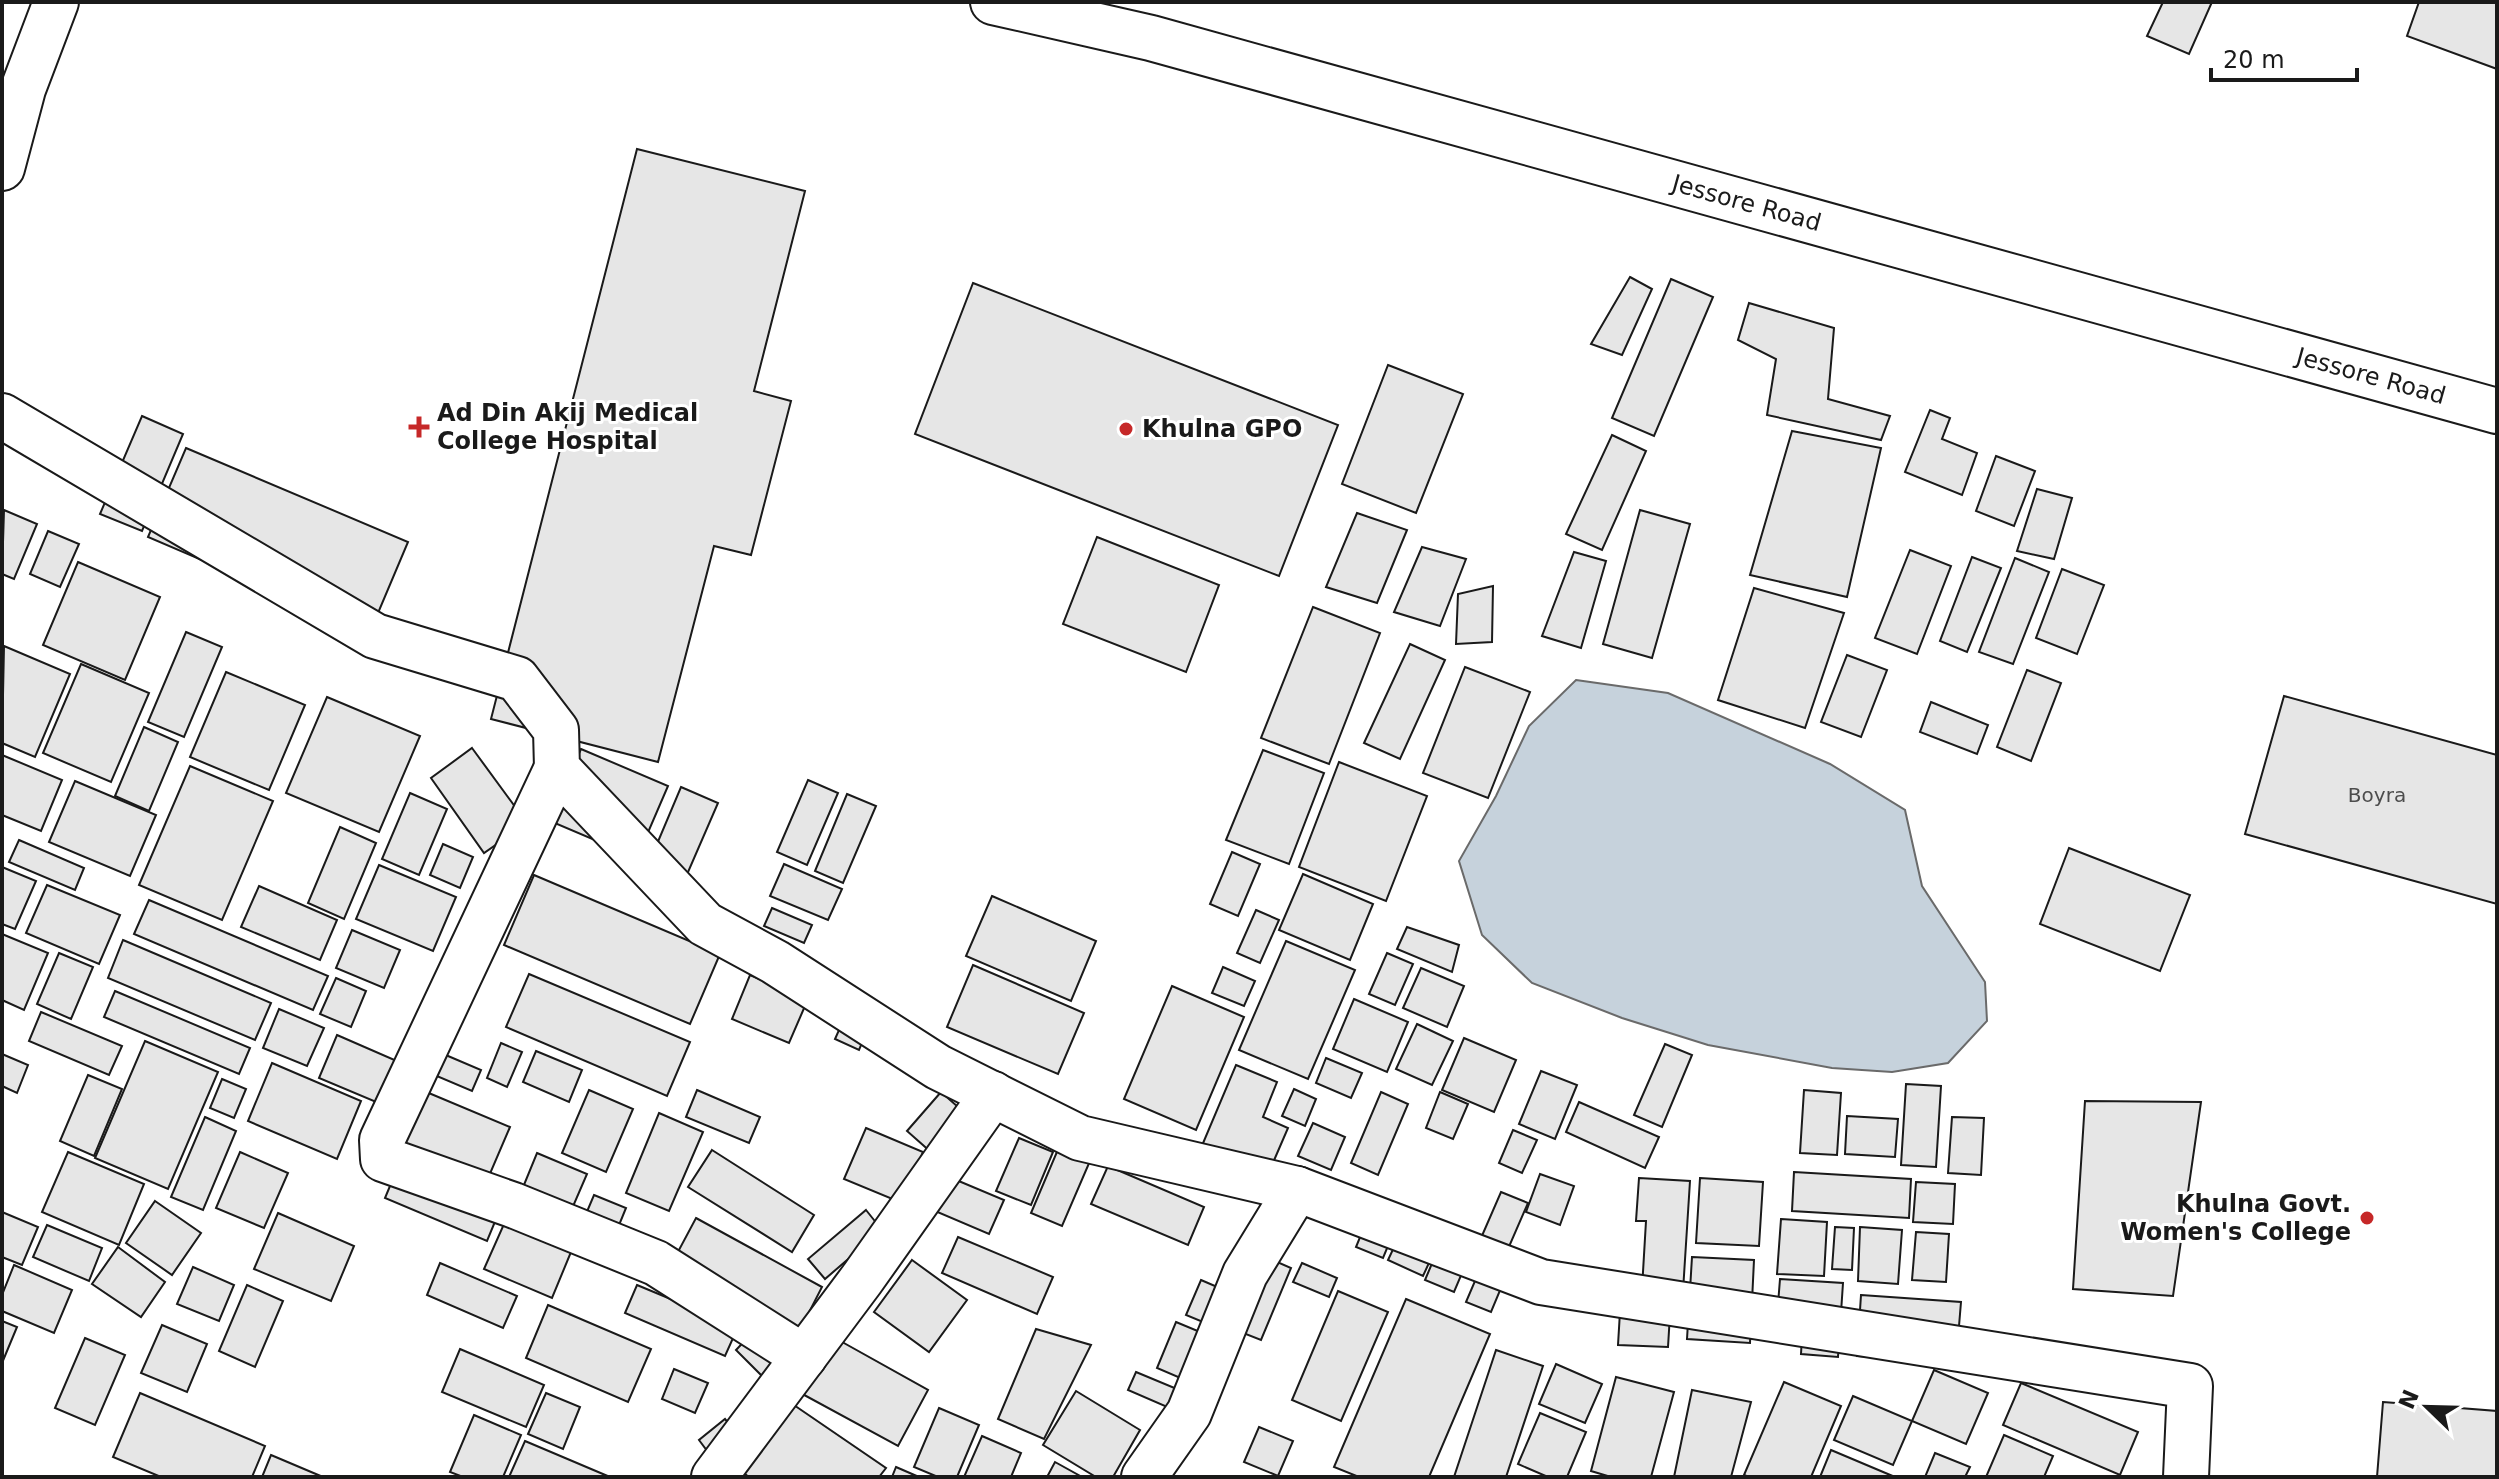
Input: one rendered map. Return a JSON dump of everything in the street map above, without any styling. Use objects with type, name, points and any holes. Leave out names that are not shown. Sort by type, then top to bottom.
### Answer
[{"type":"main road","points":[[2,168],[23,89],[56,2]]},
{"type":"main road","name":"Jessore Road","points":[[993,2],[1151,38],[2497,411]]},
{"type":"main road","points":[[2,416],[375,636],[517,679],[556,730],[557,768],[382,1140],[383,1159],[513,1205],[656,1263],[804,1357]]},
{"type":"main road","points":[[557,768],[705,924],[775,962],[938,1067],[1080,1138],[1297,1189],[1541,1282],[2190,1386],[2186,1477]]},
{"type":"main road","points":[[714,1477],[993,1094]]},
{"type":"main road","points":[[1144,1477],[1189,1413],[1245,1274],[1297,1189]]},
{"type":"shaded area","points":[[1576,680],[1668,693],[1830,764],[1905,810],[1922,886],[1985,982],[1987,1021],[1948,1063],[1892,1072],[1832,1068],[1708,1045],[1622,1018],[1532,983],[1482,935],[1459,861],[1496,796],[1529,726]]},
{"type":"building","points":[[2163,2],[2212,2],[2189,54],[2147,36]]},
{"type":"building","points":[[2419,2],[2497,2],[2497,69],[2407,36]]},
{"type":"building","points":[[637,149],[805,191],[754,391],[791,401],[751,555],[714,546],[658,762],[491,719]]},
{"type":"building","points":[[1630,277],[1652,289],[1622,355],[1591,344]]},
{"type":"building","points":[[1671,279],[1713,297],[1654,436],[1612,418]]},
{"type":"building","name":"Khulna GPO","points":[[973,283],[1338,425],[1279,576],[915,434]]},
{"type":"building","points":[[1749,303],[1834,328],[1828,399],[1890,416],[1881,440],[1767,415],[1776,359],[1738,340]]},
{"type":"building","points":[[1388,365],[1463,394],[1416,513],[1342,484]]},
{"type":"building","points":[[1930,410],[1950,418],[1942,439],[1977,453],[1962,495],[1905,472]]},
{"type":"building","points":[[142,416],[183,434],[142,531],[100,514]]},
{"type":"building","points":[[1792,431],[1881,448],[1847,597],[1750,575]]},
{"type":"building","points":[[1612,435],[1646,451],[1602,550],[1566,534]]},
{"type":"building","points":[[186,448],[408,542],[370,632],[148,537]]},
{"type":"building","points":[[1996,456],[2035,471],[2014,526],[1976,511]]},
{"type":"building","points":[[2037,489],[2072,498],[2054,559],[2017,551]]},
{"type":"building","points":[[4,510],[37,524],[14,579],[2,574]]},
{"type":"building","points":[[1640,510],[1690,524],[1652,658],[1603,644]]},
{"type":"building","points":[[1357,513],[1407,530],[1377,603],[1326,587]]},
{"type":"building","points":[[48,531],[79,544],[60,587],[30,574]]},
{"type":"building","points":[[1097,537],[1219,585],[1186,672],[1063,624]]},
{"type":"building","points":[[1422,547],[1466,559],[1440,626],[1394,612]]},
{"type":"building","points":[[1910,550],[1951,566],[1917,654],[1875,638]]},
{"type":"building","points":[[1574,552],[1606,561],[1581,648],[1542,636]]},
{"type":"building","points":[[1972,557],[2001,568],[1967,652],[1940,641]]},
{"type":"building","points":[[2015,558],[2049,572],[2013,664],[1979,652]]},
{"type":"building","points":[[78,562],[160,597],[125,680],[43,645]]},
{"type":"building","points":[[2062,569],[2104,585],[2077,654],[2036,638]]},
{"type":"building","points":[[1493,586],[1492,642],[1456,644],[1458,594]]},
{"type":"building","points":[[1754,588],[1844,613],[1805,728],[1718,700]]},
{"type":"building","points":[[1313,607],[1380,633],[1329,764],[1261,738]]},
{"type":"building","points":[[186,632],[222,647],[184,737],[148,722]]},
{"type":"building","points":[[1410,644],[1445,660],[1400,759],[1364,743]]},
{"type":"building","points":[[4,646],[70,674],[35,757],[2,743]]},
{"type":"building","points":[[1847,655],[1887,670],[1861,737],[1821,722]]},
{"type":"building","points":[[81,664],[149,693],[111,782],[43,753]]},
{"type":"building","points":[[1465,667],[1530,692],[1488,798],[1423,773]]},
{"type":"building","points":[[2027,670],[2061,683],[2031,761],[1997,747]]},
{"type":"building","points":[[226,672],[305,705],[269,790],[190,757]]},
{"type":"building","points":[[2284,696],[2497,755],[2497,904],[2245,834]]},
{"type":"building","points":[[327,697],[420,736],[379,832],[286,793]]},
{"type":"building","points":[[1931,702],[1988,725],[1977,754],[1920,732]]},
{"type":"building","points":[[144,727],[178,742],[149,811],[115,796]]},
{"type":"building","points":[[472,748],[527,823],[484,853],[431,778]]},
{"type":"building","points":[[581,749],[668,786],[637,858],[550,821]]},
{"type":"building","points":[[1263,750],[1324,773],[1289,864],[1226,840]]},
{"type":"building","points":[[2,755],[62,780],[41,831],[2,815]]},
{"type":"building","points":[[1339,762],[1427,796],[1386,901],[1299,867]]},
{"type":"building","points":[[190,766],[273,801],[222,920],[139,885]]},
{"type":"building","points":[[808,780],[838,793],[807,865],[777,852]]},
{"type":"building","points":[[75,781],[156,815],[130,876],[49,842]]},
{"type":"building","points":[[681,787],[718,803],[682,886],[646,870]]},
{"type":"building","points":[[410,793],[447,809],[419,875],[382,859]]},
{"type":"building","points":[[847,794],[876,806],[843,883],[815,871]]},
{"type":"building","points":[[340,827],[376,843],[344,919],[308,903]]},
{"type":"building","points":[[19,840],[84,868],[75,890],[9,862]]},
{"type":"building","points":[[443,844],[473,857],[460,888],[430,875]]},
{"type":"building","points":[[2069,848],[2190,895],[2160,971],[2040,924]]},
{"type":"building","points":[[1232,852],[1260,864],[1238,916],[1210,904]]},
{"type":"building","points":[[784,864],[842,889],[828,920],[770,896]]},
{"type":"building","points":[[379,865],[456,897],[433,951],[356,919]]},
{"type":"building","points":[[2,867],[36,881],[15,929],[2,924]]},
{"type":"building","points":[[1303,874],[1373,904],[1350,960],[1279,930]]},
{"type":"building","points":[[534,875],[720,954],[690,1024],[504,945]]},
{"type":"building","points":[[47,885],[120,915],[99,964],[26,933]]},
{"type":"building","points":[[259,886],[337,920],[320,960],[241,927]]},
{"type":"building","points":[[992,896],[1096,941],[1071,1001],[966,956]]},
{"type":"building","points":[[149,900],[328,976],[313,1010],[134,934]]},
{"type":"building","points":[[772,908],[812,925],[804,943],[764,926]]},
{"type":"building","points":[[1256,910],[1279,920],[1260,963],[1237,953]]},
{"type":"building","points":[[1407,927],[1459,945],[1452,972],[1397,949]]},
{"type":"building","points":[[352,930],[400,950],[384,988],[336,968]]},
{"type":"building","points":[[2,934],[48,953],[24,1010],[2,1000]]},
{"type":"building","points":[[123,940],[271,1003],[255,1040],[108,978]]},
{"type":"building","points":[[1286,941],[1355,970],[1308,1079],[1239,1050]]},
{"type":"building","points":[[59,953],[93,967],[71,1019],[37,1004]]},
{"type":"building","points":[[1387,953],[1413,964],[1395,1005],[1369,994]]},
{"type":"building","points":[[973,965],[1084,1013],[1058,1074],[947,1027]]},
{"type":"building","points":[[1223,967],[1255,981],[1244,1006],[1212,993]]},
{"type":"building","points":[[1421,968],[1464,986],[1447,1027],[1403,1008]]},
{"type":"building","points":[[529,974],[690,1042],[667,1096],[506,1027]]},
{"type":"building","points":[[750,975],[808,999],[789,1043],[732,1019]]},
{"type":"building","points":[[336,978],[366,991],[351,1027],[320,1014]]},
{"type":"building","points":[[1172,986],[1244,1017],[1196,1130],[1124,1099]]},
{"type":"building","points":[[115,991],[250,1048],[239,1074],[104,1017]]},
{"type":"building","points":[[1354,999],[1408,1022],[1387,1072],[1333,1049]]},
{"type":"building","points":[[279,1009],[324,1028],[307,1066],[263,1048]]},
{"type":"building","points":[[41,1012],[122,1046],[109,1075],[29,1041]]},
{"type":"building","points":[[843,1021],[867,1031],[859,1050],[835,1039]]},
{"type":"building","points":[[1417,1024],[1453,1041],[1432,1085],[1396,1069]]},
{"type":"building","points":[[337,1035],[406,1065],[388,1107],[319,1078]]},
{"type":"building","points":[[1464,1038],[1516,1060],[1494,1112],[1442,1090]]},
{"type":"building","points":[[145,1041],[218,1072],[168,1189],[95,1158]]},
{"type":"building","points":[[501,1043],[522,1052],[507,1087],[487,1078]]},
{"type":"building","points":[[1665,1044],[1692,1055],[1662,1127],[1634,1115]]},
{"type":"building","points":[[536,1051],[582,1070],[569,1102],[523,1082]]},
{"type":"building","points":[[441,1053],[481,1070],[472,1091],[432,1074]]},
{"type":"building","points":[[2,1054],[28,1065],[17,1093],[2,1086]]},
{"type":"building","points":[[1326,1058],[1362,1073],[1351,1098],[1316,1083]]},
{"type":"building","points":[[272,1063],[361,1101],[337,1159],[248,1121]]},
{"type":"building","points":[[1236,1065],[1277,1082],[1263,1117],[1288,1128],[1256,1202],[1190,1174]]},
{"type":"building","points":[[1541,1071],[1577,1085],[1555,1139],[1519,1124]]},
{"type":"building","points":[[88,1075],[122,1089],[94,1156],[60,1141]]},
{"type":"building","points":[[222,1079],[246,1089],[234,1118],[210,1108]]},
{"type":"building","points":[[1906,1084],[1941,1086],[1936,1167],[1901,1165]]},
{"type":"building","points":[[1294,1089],[1316,1099],[1305,1126],[1282,1116]]},
{"type":"building","points":[[589,1090],[633,1109],[606,1172],[562,1153]]},
{"type":"building","points":[[697,1090],[760,1117],[749,1143],[686,1117]]},
{"type":"building","points":[[1804,1090],[1841,1093],[1837,1155],[1800,1153]]},
{"type":"building","points":[[424,1091],[510,1127],[483,1190],[397,1153]]},
{"type":"building","points":[[941,1092],[966,1114],[932,1153],[907,1131]]},
{"type":"building","points":[[1381,1092],[1408,1104],[1378,1175],[1351,1163]]},
{"type":"building","points":[[1440,1092],[1468,1104],[1453,1139],[1426,1128]]},
{"type":"building","points":[[2085,1101],[2201,1102],[2173,1296],[2073,1289]]},
{"type":"building","points":[[1579,1102],[1659,1137],[1645,1168],[1566,1132]]},
{"type":"building","points":[[659,1113],[703,1132],[669,1211],[626,1193]]},
{"type":"building","points":[[1847,1116],[1898,1119],[1895,1157],[1845,1154]]},
{"type":"building","points":[[205,1117],[236,1131],[203,1210],[171,1197]]},
{"type":"building","points":[[1952,1117],[1984,1118],[1981,1175],[1948,1173]]},
{"type":"building","points":[[1313,1123],[1345,1137],[1331,1170],[1298,1156]]},
{"type":"building","points":[[866,1128],[923,1152],[902,1203],[844,1179]]},
{"type":"building","points":[[1513,1130],[1537,1140],[1522,1173],[1499,1163]]},
{"type":"building","points":[[1019,1138],[1053,1152],[1031,1205],[996,1191]]},
{"type":"building","points":[[1059,1147],[1090,1161],[1062,1226],[1031,1213]]},
{"type":"building","points":[[712,1150],[814,1215],[792,1252],[688,1187]]},
{"type":"building","points":[[68,1152],[144,1184],[119,1245],[42,1212]]},
{"type":"building","points":[[240,1152],[288,1173],[264,1228],[216,1208]]},
{"type":"building","points":[[537,1153],[587,1174],[568,1218],[519,1197]]},
{"type":"building","points":[[1108,1166],[1204,1207],[1188,1245],[1091,1204]]},
{"type":"building","points":[[397,1169],[499,1212],[487,1241],[385,1198]]},
{"type":"building","points":[[1794,1172],[1911,1179],[1909,1218],[1792,1211]]},
{"type":"building","points":[[942,1174],[1004,1200],[989,1234],[928,1208]]},
{"type":"building","points":[[1540,1174],[1574,1186],[1560,1225],[1526,1212]]},
{"type":"building","points":[[1639,1178],[1690,1181],[1683,1291],[1642,1289],[1646,1221],[1636,1221]]},
{"type":"building","points":[[1700,1178],[1763,1182],[1759,1246],[1696,1243]]},
{"type":"building","points":[[1916,1182],[1955,1184],[1953,1224],[1913,1222]]},
{"type":"building","points":[[1501,1192],[1528,1203],[1508,1249],[1481,1238]]},
{"type":"building","points":[[594,1195],[626,1208],[615,1235],[583,1221]]},
{"type":"building","points":[[1376,1198],[1403,1210],[1383,1258],[1356,1247]]},
{"type":"building","points":[[155,1201],[201,1233],[172,1275],[126,1243]]},
{"type":"building","points":[[866,1210],[882,1230],[825,1279],[808,1259]]},
{"type":"building","points":[[2,1212],[38,1227],[22,1265],[2,1257]]},
{"type":"building","points":[[278,1213],[354,1246],[331,1301],[254,1269]]},
{"type":"building","points":[[696,1218],[822,1287],[799,1332],[672,1263]]},
{"type":"building","points":[[1781,1219],[1827,1222],[1824,1276],[1777,1274]]},
{"type":"building","points":[[504,1224],[571,1252],[552,1298],[484,1269]]},
{"type":"building","points":[[47,1225],[102,1248],[89,1281],[33,1257]]},
{"type":"building","points":[[1404,1226],[1439,1241],[1423,1276],[1388,1260]]},
{"type":"building","points":[[1835,1227],[1854,1228],[1852,1270],[1832,1269]]},
{"type":"building","points":[[1860,1227],[1902,1230],[1898,1284],[1858,1281]]},
{"type":"building","points":[[1916,1232],[1949,1234],[1946,1282],[1912,1280]]},
{"type":"building","points":[[1444,1235],[1473,1247],[1454,1292],[1425,1280]]},
{"type":"building","points":[[958,1237],[1053,1277],[1037,1314],[942,1273]]},
{"type":"building","points":[[118,1247],[165,1282],[141,1317],[92,1284]]},
{"type":"building","points":[[1487,1253],[1511,1264],[1491,1312],[1466,1302]]},
{"type":"building","points":[[1692,1257],[1754,1260],[1750,1343],[1687,1339]]},
{"type":"building","points":[[1268,1258],[1291,1268],[1261,1340],[1238,1331]]},
{"type":"building","points":[[912,1260],[967,1300],[929,1352],[874,1312]]},
{"type":"building","points":[[440,1263],[517,1296],[503,1328],[427,1295]]},
{"type":"building","points":[[1302,1263],[1337,1278],[1329,1297],[1293,1282]]},
{"type":"building","points":[[14,1265],[72,1290],[54,1333],[2,1311],[2,1295]]},
{"type":"building","points":[[193,1267],[234,1285],[219,1321],[177,1304]]},
{"type":"building","points":[[1780,1279],[1843,1283],[1838,1357],[1801,1354],[1803,1319],[1777,1317]]},
{"type":"building","points":[[1201,1280],[1229,1292],[1215,1327],[1186,1315]]},
{"type":"building","points":[[247,1285],[283,1301],[255,1367],[219,1351]]},
{"type":"building","points":[[637,1285],[738,1327],[725,1356],[625,1313]]},
{"type":"building","points":[[1338,1291],[1388,1312],[1341,1421],[1292,1400]]},
{"type":"building","points":[[1621,1295],[1671,1298],[1668,1347],[1618,1345]]},
{"type":"building","points":[[1861,1295],[1961,1302],[1956,1362],[1857,1356]]},
{"type":"building","points":[[1406,1299],[1490,1334],[1429,1477],[1359,1477],[1334,1467]]},
{"type":"building","points":[[548,1305],[651,1349],[628,1402],[526,1358]]},
{"type":"building","points":[[2,1321],[17,1327],[2,1363]]},
{"type":"building","points":[[1176,1322],[1205,1334],[1185,1380],[1157,1368]]},
{"type":"building","points":[[162,1325],[207,1344],[187,1392],[141,1373]]},
{"type":"building","points":[[756,1329],[786,1358],[765,1379],[736,1350]]},
{"type":"building","points":[[1036,1329],[1091,1345],[1044,1439],[998,1419]]},
{"type":"building","points":[[826,1333],[928,1390],[898,1446],[795,1390]]},
{"type":"building","points":[[85,1338],[125,1355],[95,1425],[55,1408]]},
{"type":"building","points":[[460,1349],[544,1385],[526,1427],[442,1392]]},
{"type":"building","points":[[1496,1350],[1543,1366],[1506,1477],[1454,1477]]},
{"type":"building","points":[[1556,1364],[1602,1384],[1585,1423],[1539,1404]]},
{"type":"building","points":[[674,1369],[708,1383],[695,1413],[662,1399]]},
{"type":"building","points":[[1934,1370],[1988,1393],[1966,1444],[1912,1421]]},
{"type":"building","points":[[1136,1372],[1189,1394],[1181,1413],[1128,1390]]},
{"type":"building","points":[[1616,1377],[1674,1392],[1651,1477],[1611,1477],[1591,1471]]},
{"type":"building","points":[[1784,1382],[1841,1406],[1811,1477],[1749,1477],[1744,1475]]},
{"type":"building","points":[[2021,1383],[2138,1432],[2120,1475],[2003,1425]]},
{"type":"building","points":[[1692,1390],[1751,1402],[1731,1477],[1674,1477]]},
{"type":"building","points":[[1076,1391],[1140,1430],[1113,1477],[1096,1477],[1043,1445]]},
{"type":"building","points":[[140,1393],[265,1446],[252,1477],[161,1477],[113,1457]]},
{"type":"building","points":[[546,1393],[580,1407],[563,1449],[528,1434]]},
{"type":"building","points":[[1853,1396],[1912,1421],[1893,1465],[1834,1440]]},
{"type":"building","points":[[788,1401],[886,1468],[879,1477],[749,1477],[741,1471]]},
{"type":"building","points":[[2383,1402],[2497,1411],[2497,1477],[2377,1477]]},
{"type":"building","points":[[939,1408],[979,1425],[957,1477],[938,1477],[914,1467]]},
{"type":"building","points":[[1540,1413],[1586,1432],[1567,1477],[1548,1477],[1518,1464]]},
{"type":"building","points":[[474,1415],[521,1435],[503,1477],[463,1477],[450,1472]]},
{"type":"building","points":[[725,1419],[735,1431],[708,1452],[699,1440]]},
{"type":"building","points":[[1259,1427],[1293,1441],[1278,1476],[1244,1462]]},
{"type":"building","points":[[2004,1435],[2053,1456],[2044,1477],[1986,1477]]},
{"type":"building","points":[[982,1436],[1021,1453],[1011,1477],[964,1477]]},
{"type":"building","points":[[525,1441],[610,1477],[509,1477]]},
{"type":"building","points":[[1831,1450],[1895,1477],[1820,1477]]},
{"type":"building","points":[[1935,1453],[1970,1467],[1965,1477],[1925,1477]]},
{"type":"building","points":[[271,1455],[323,1477],[262,1477]]},
{"type":"building","points":[[1055,1462],[1082,1477],[1047,1477]]},
{"type":"building","points":[[896,1467],[919,1477],[892,1477]]},
{"type":"place","name":"Ad Din Akij Medical College Hospital","points":[[419,427]]},
{"type":"place","name":"Khulna GPO","points":[[1126,429]]},
{"type":"place","name":"Khulna Govt. Women's College","points":[[2367,1218]]}]
